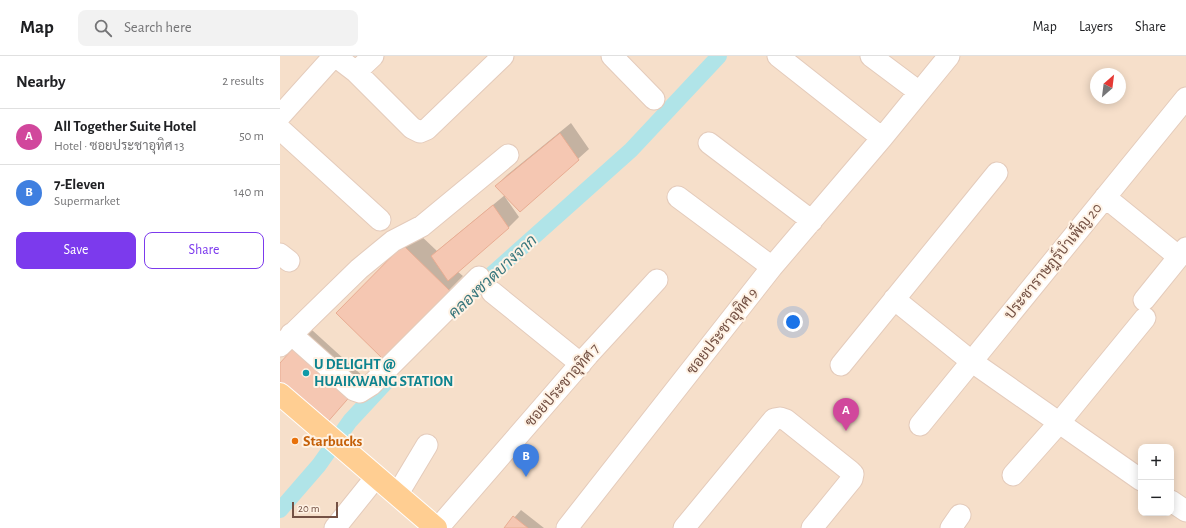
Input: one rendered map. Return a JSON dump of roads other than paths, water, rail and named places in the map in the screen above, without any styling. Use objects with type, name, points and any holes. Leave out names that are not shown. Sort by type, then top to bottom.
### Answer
[{"type":"main road","points":[[280,394],[437,528]]},
{"type":"street","points":[[280,116],[335,56],[356,72],[412,128],[420,132],[427,129],[503,56]]},
{"type":"street","points":[[356,72],[373,56]]},
{"type":"street","points":[[612,56],[654,99]]},
{"type":"street","points":[[778,56],[882,138]]},
{"type":"street","points":[[871,56],[919,92]]},
{"type":"street","name":"ซอยประชาอุทิศ 9","points":[[567,528],[772,267],[882,138],[949,56]]},
{"type":"street","name":"ประชาราษฎร์บำเพ็ญ 20","points":[[920,424],[1186,98]]},
{"type":"street","points":[[280,129],[380,220]]},
{"type":"street","points":[[709,143],[812,221]]},
{"type":"street","points":[[508,155],[422,226],[393,241],[359,269],[286,340],[354,390],[360,392],[371,385],[486,284],[581,364]]},
{"type":"street","points":[[841,365],[997,173]]},
{"type":"street","points":[[678,197],[772,267]]},
{"type":"street","points":[[1014,475],[1059,423],[1144,309],[1183,252],[1106,197]]},
{"type":"street","name":"ซอยประชาอุทิศ 7","points":[[437,528],[656,280]]},
{"type":"street","points":[[894,299],[971,361],[1138,478]]},
{"type":"street","points":[[684,528],[774,420],[780,418],[786,420],[853,474],[852,479],[812,528]]},
{"type":"street","points":[[397,495],[427,445]]},
{"type":"street","points":[[335,528],[376,477]]},
{"type":"street","points":[[1174,503],[1186,511]]},
{"type":"waterway","name":"คลองชวดบางจาก","points":[[473,291],[631,150],[719,56]]},
{"type":"waterway","name":"คลองชวดบางจาก","points":[[280,510],[319,465],[350,421],[388,380]]},
{"type":"place","name":"U DELIGHT @ HUAIKWANG STATION","points":[[306,373]]},
{"type":"place","name":"All Together Suite Hotel","points":[[846,431]]},
{"type":"place","name":"Starbucks","points":[[295,441]]},
{"type":"place","name":"7-Eleven","points":[[526,477]]}]
